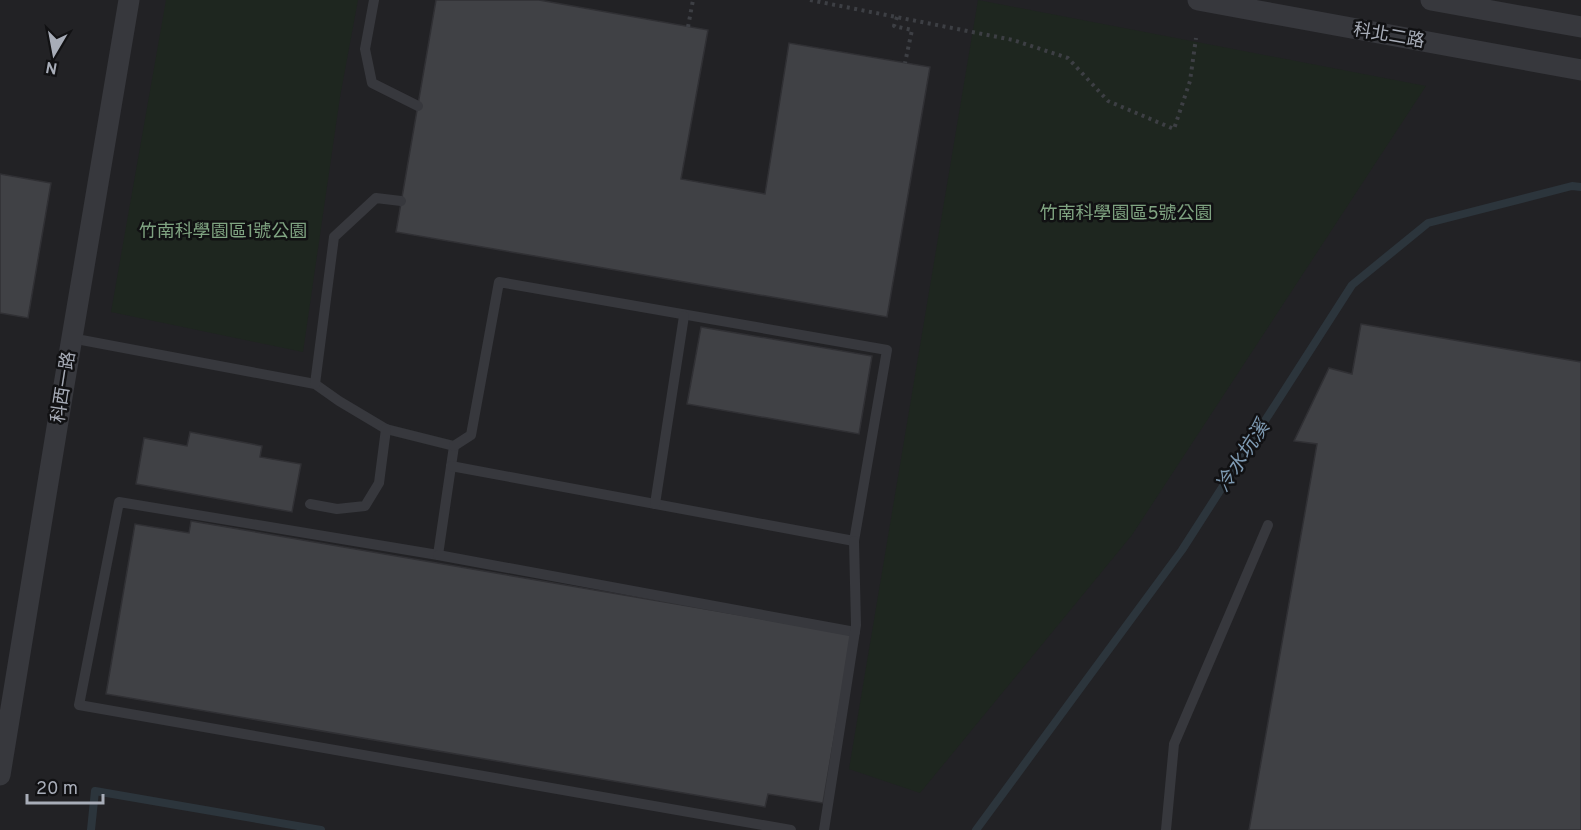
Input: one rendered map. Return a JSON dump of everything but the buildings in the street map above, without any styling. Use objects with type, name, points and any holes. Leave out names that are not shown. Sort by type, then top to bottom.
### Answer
[{"type":"street","name":"科西一路","points":[[0,775],[129,0]]},
{"type":"street","name":"科北二路","points":[[1198,0],[1581,70]]},
{"type":"street","points":[[1431,0],[1581,27]]},
{"type":"lane","points":[[374,0],[365,50],[372,83],[418,106]]},
{"type":"lane","points":[[315,384],[334,237],[376,198],[401,201]]},
{"type":"lane","points":[[71,338],[315,384],[386,429],[454,446],[471,435],[499,282],[887,350],[854,541],[855,632],[824,830]]},
{"type":"lane","points":[[655,504],[684,316]]},
{"type":"lane","points":[[310,504],[337,509],[365,506],[379,483],[386,429]]},
{"type":"lane","points":[[438,555],[454,446]]},
{"type":"lane","points":[[451,466],[854,541]]},
{"type":"lane","points":[[791,830],[79,705],[119,502],[438,555],[855,632]]},
{"type":"lane","points":[[1166,830],[1174,744],[1268,525]]},
{"type":"path","points":[[688,27],[693,0]]},
{"type":"path","points":[[810,0],[1013,40],[1068,58],[1108,101],[1174,129],[1190,81],[1196,38]]},
{"type":"path","points":[[897,17],[894,26],[912,30],[905,63]]},
{"type":"shaded area","points":[[0,0],[1581,0],[1581,603],[1495,830],[0,830]]},
{"type":"green space","name":"竹南科學園區1號公園","points":[[166,0],[358,0],[340,97],[303,352],[111,312]]},
{"type":"green space","name":"竹南科學園區5號公園","points":[[978,0],[1426,86],[1132,535],[920,793],[849,769]]},
{"type":"waterway","name":"冷水坑溪","points":[[976,830],[1182,550],[1352,285],[1428,223],[1572,186],[1581,187]]},
{"type":"waterway","name":"冷水坑溪","points":[[91,830],[95,791],[321,830]]}]
